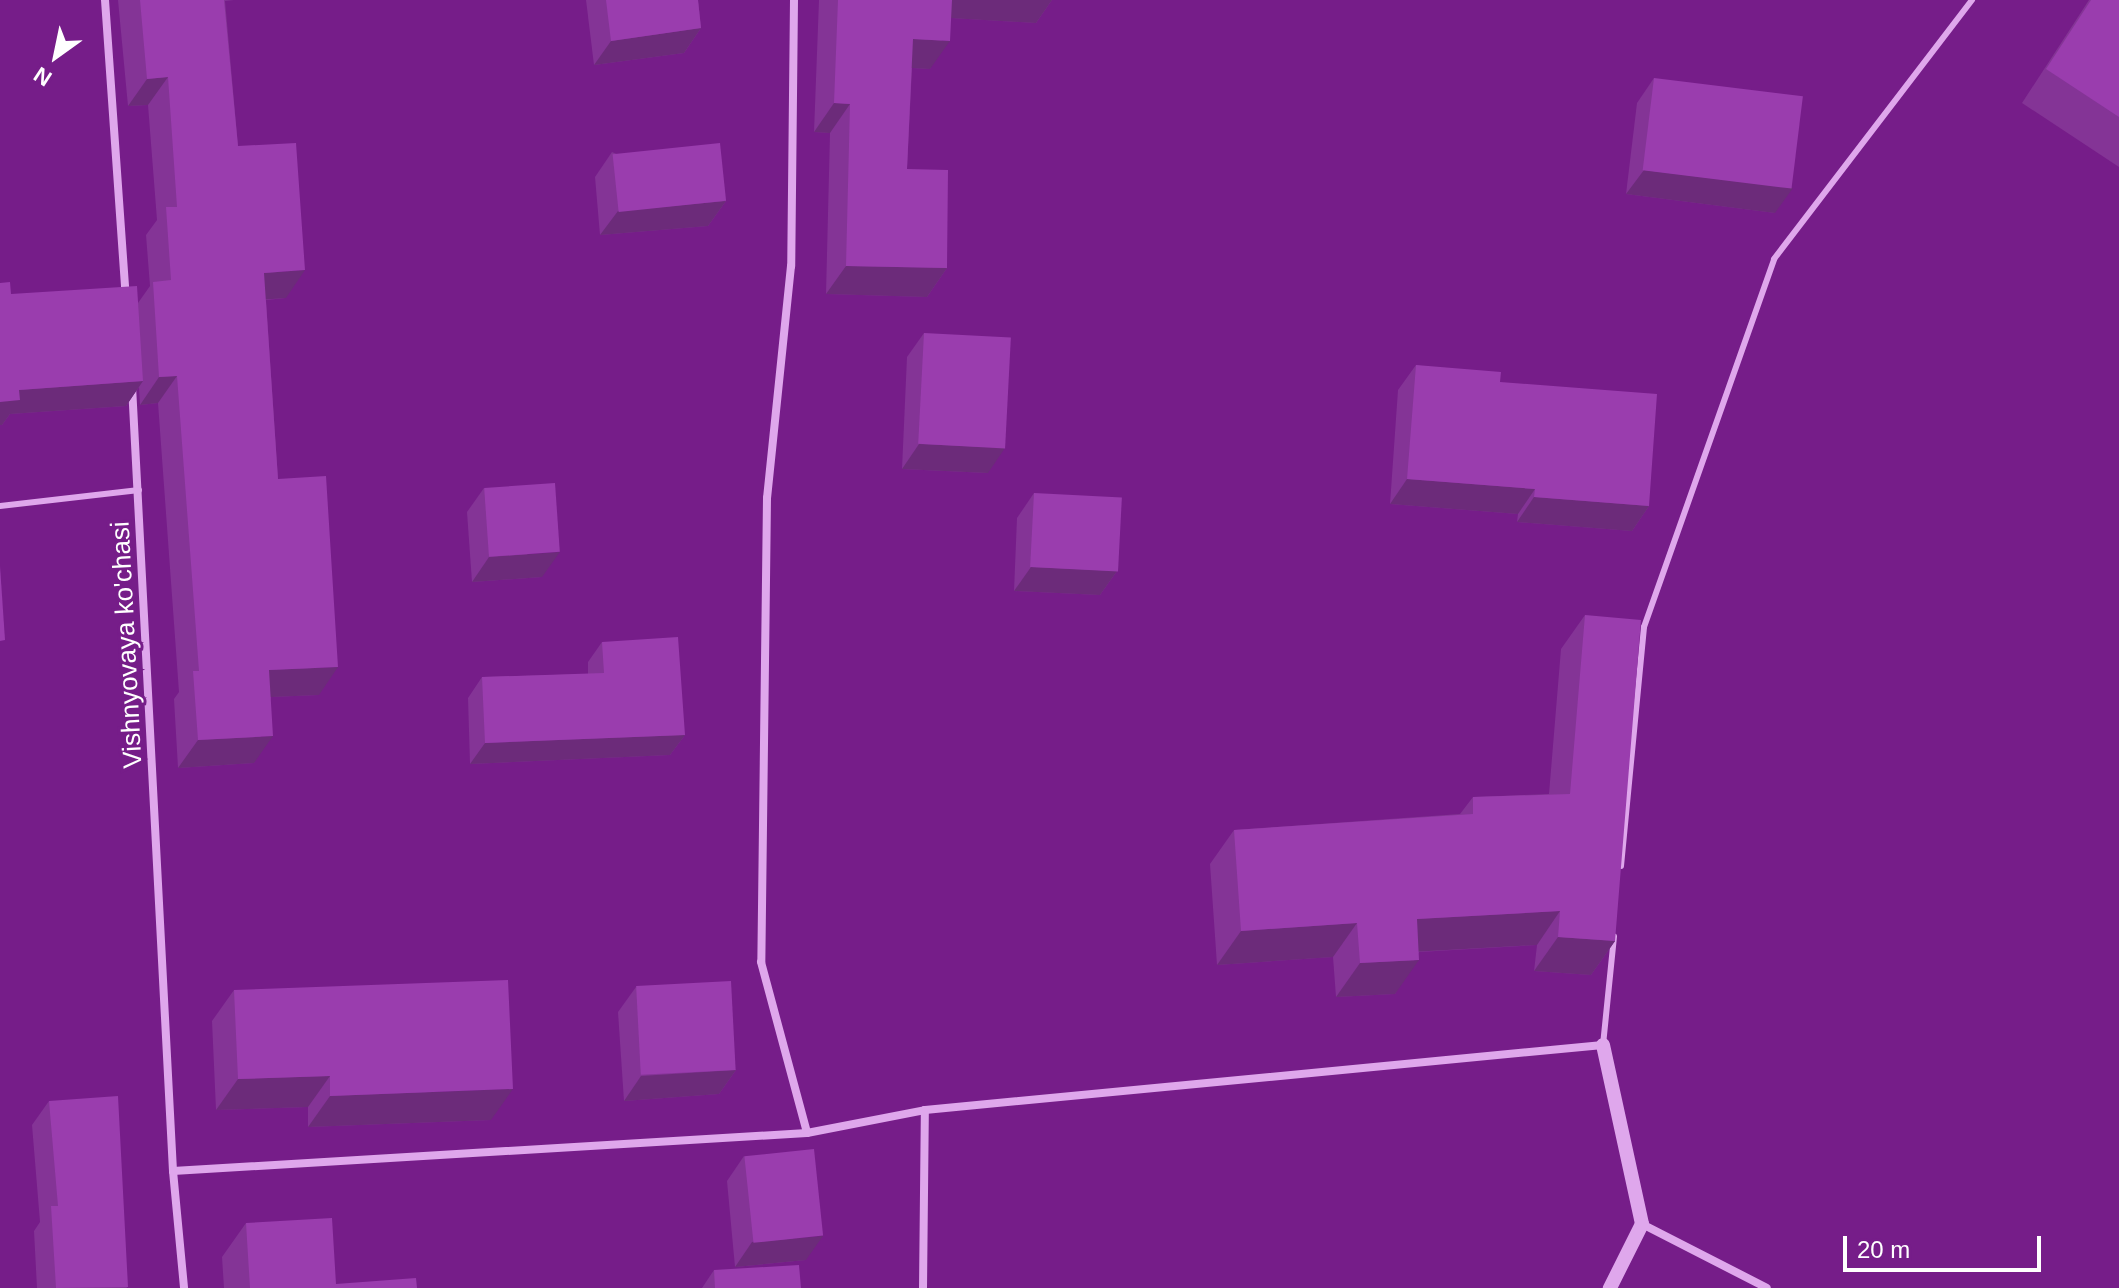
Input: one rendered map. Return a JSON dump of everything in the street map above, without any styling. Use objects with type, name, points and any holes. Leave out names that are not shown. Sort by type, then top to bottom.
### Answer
[{"type":"street","points":[[105,0],[127,316]]},
{"type":"street","points":[[794,0],[791,266],[767,498],[761,962],[807,1133]]},
{"type":"street","name":"Vishnyovaya ko'chasi","points":[[131,379],[173,1171],[184,1288]]},
{"type":"street","points":[[173,1171],[807,1133],[925,1110],[1603,1045],[1642,1224],[1610,1288]]},
{"type":"street","points":[[923,1288],[925,1110]]},
{"type":"street","points":[[1642,1224],[1767,1288]]},
{"type":"lane","points":[[1620,875],[1644,627],[1774,259],[1972,0]]},
{"type":"lane","points":[[0,506],[139,490]]},
{"type":"lane","points":[[1603,1045],[1615,921]]},
{"type":"building","points":[[140,0],[224,0],[238,146],[296,143],[305,270],[264,273],[278,479],[326,476],[338,667],[269,670],[273,736],[198,740],[193,671],[199,671],[177,376],[159,377],[153,282],[171,280],[166,207],[177,207],[168,77],[147,79]]},
{"type":"building","points":[[606,0],[698,0],[701,28],[611,41]]},
{"type":"building","points":[[838,0],[952,0],[950,41],[913,39],[907,169],[948,170],[947,268],[846,266],[850,104],[834,103]]},
{"type":"building","points":[[2091,0],[2119,0],[2119,117],[2046,69]]},
{"type":"building","points":[[1654,78],[1803,96],[1792,189],[1643,170]]},
{"type":"building","points":[[720,143],[726,201],[619,212],[613,154]]},
{"type":"building","points":[[10,282],[11,294],[137,286],[143,381],[19,390],[20,400],[0,402],[0,283]]},
{"type":"building","points":[[924,333],[1011,338],[1005,448],[918,444]]},
{"type":"building","points":[[1416,365],[1501,372],[1500,382],[1657,394],[1649,506],[1534,497],[1535,489],[1407,479]]},
{"type":"building","points":[[555,483],[560,552],[489,557],[484,488]]},
{"type":"building","points":[[1034,493],[1122,498],[1118,572],[1030,567]]},
{"type":"building","points":[[0,566],[5,640],[0,641]]},
{"type":"building","points":[[1585,615],[1641,620],[1615,941],[1558,937],[1560,911],[1417,919],[1419,960],[1360,963],[1357,923],[1241,931],[1234,830],[1473,814],[1473,797],[1570,794]]},
{"type":"building","points":[[678,637],[685,735],[485,743],[482,677],[604,673],[602,642]]},
{"type":"building","points":[[508,980],[513,1089],[330,1096],[330,1076],[238,1079],[234,990]]},
{"type":"building","points":[[731,981],[736,1070],[641,1075],[636,986]]},
{"type":"building","points":[[118,1096],[128,1287],[56,1288],[51,1206],[58,1206],[49,1101]]},
{"type":"building","points":[[814,1149],[823,1236],[753,1243],[744,1156]]},
{"type":"building","points":[[332,1218],[336,1284],[416,1278],[417,1288],[250,1288],[246,1223]]},
{"type":"building","points":[[799,1265],[801,1288],[715,1288],[714,1270]]}]
